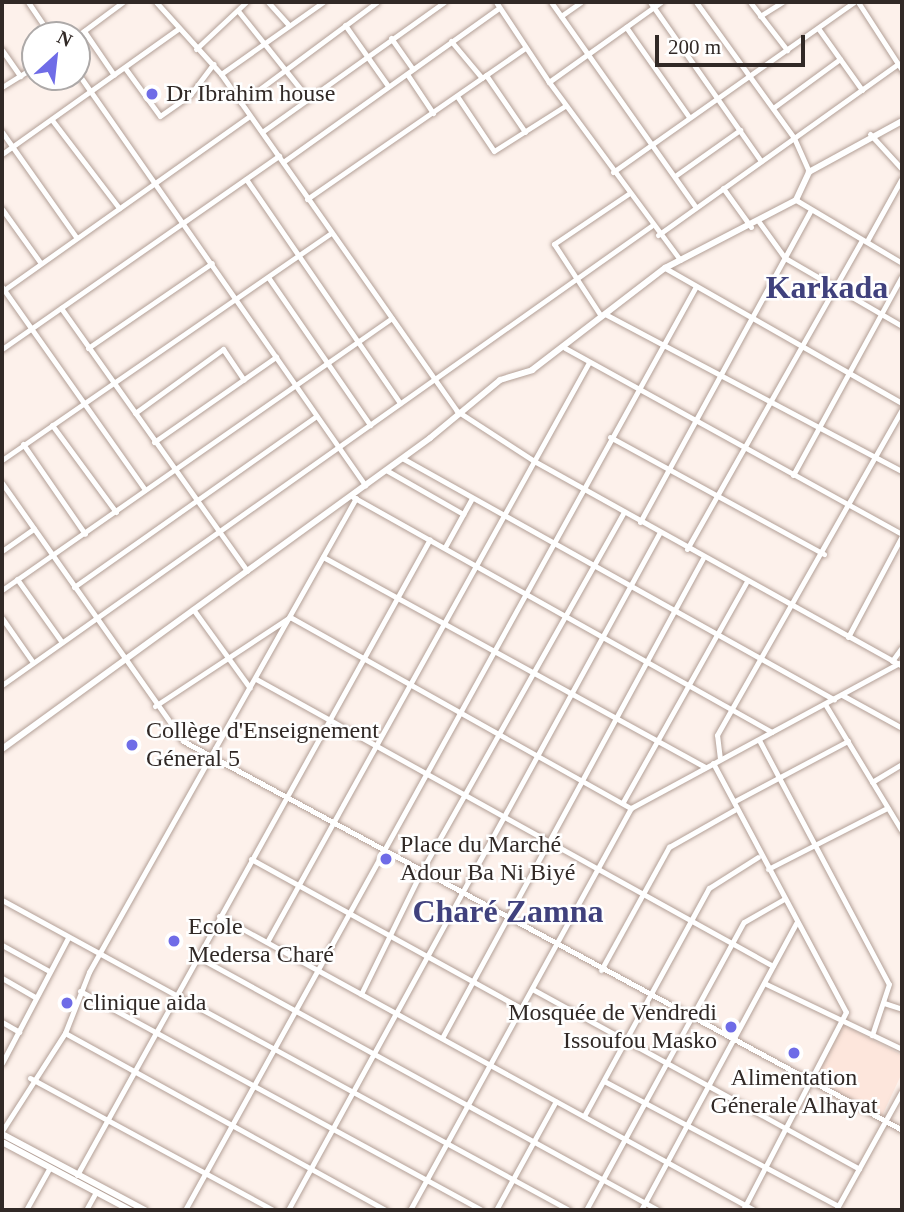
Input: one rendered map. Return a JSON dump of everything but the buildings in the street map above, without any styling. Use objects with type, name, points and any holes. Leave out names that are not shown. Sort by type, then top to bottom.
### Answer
[{"type":"street","points":[[27,2],[40,21]]},
{"type":"street","points":[[91,26],[123,2]]},
{"type":"street","points":[[156,2],[221,74],[330,234],[457,411],[534,461],[746,583],[899,663]]},
{"type":"street","points":[[196,49],[239,12],[246,2]]},
{"type":"street","points":[[268,2],[289,25]]},
{"type":"street","points":[[221,74],[323,2]]},
{"type":"street","points":[[241,103],[377,2]]},
{"type":"street","points":[[262,132],[306,96],[444,2]]},
{"type":"street","points":[[551,2],[586,56],[695,206]]},
{"type":"street","points":[[561,16],[581,2]]},
{"type":"street","points":[[549,82],[626,27],[652,4],[661,2]]},
{"type":"street","points":[[696,2],[794,138],[809,172]]},
{"type":"street","points":[[750,2],[787,50]]},
{"type":"street","points":[[761,16],[782,2]]},
{"type":"street","points":[[613,172],[856,2],[902,70]]},
{"type":"street","points":[[2,349],[246,179],[281,159],[407,74],[498,4],[565,106],[651,226],[680,260]]},
{"type":"street","points":[[652,4],[761,161]]},
{"type":"street","points":[[239,12],[306,96]]},
{"type":"street","points":[[345,25],[388,86]]},
{"type":"street","points":[[626,27],[689,117]]},
{"type":"street","points":[[818,28],[862,90]]},
{"type":"street","points":[[2,154],[178,29]]},
{"type":"street","points":[[391,38],[413,69]]},
{"type":"street","points":[[91,41],[114,75]]},
{"type":"street","points":[[452,41],[484,77],[525,132]]},
{"type":"street","points":[[307,199],[525,48]]},
{"type":"street","points":[[2,50],[20,76],[2,88]]},
{"type":"street","points":[[773,108],[840,60]]},
{"type":"street","points":[[125,68],[160,116],[190,95],[213,64]]},
{"type":"street","points":[[658,235],[695,206],[898,64]]},
{"type":"street","points":[[407,74],[433,113]]},
{"type":"street","points":[[92,91],[185,221],[293,386],[365,485]]},
{"type":"street","points":[[457,96],[492,150],[565,106]]},
{"type":"street","points":[[145,490],[82,405],[3,288],[158,183],[250,116]]},
{"type":"street","points":[[52,120],[119,208]]},
{"type":"street","points":[[2,749],[353,496],[457,411],[565,348],[665,268],[751,227],[796,200],[809,172],[870,134],[902,121]]},
{"type":"street","points":[[675,176],[740,130]]},
{"type":"street","points":[[2,132],[76,237]]},
{"type":"street","points":[[870,134],[902,169]]},
{"type":"street","points":[[687,549],[796,346],[902,178]]},
{"type":"street","points":[[246,179],[296,256],[400,403]]},
{"type":"street","points":[[723,188],[751,227]]},
{"type":"street","points":[[628,194],[554,244],[603,315],[661,340],[902,471]]},
{"type":"street","points":[[796,200],[810,212],[902,263]]},
{"type":"street","points":[[2,209],[40,262]]},
{"type":"street","points":[[640,522],[692,419],[810,212]]},
{"type":"street","points":[[759,222],[785,258],[902,326]]},
{"type":"street","points":[[3,682],[338,449],[575,277],[651,226]]},
{"type":"street","points":[[2,460],[330,234]]},
{"type":"street","points":[[88,348],[212,263]]},
{"type":"street","points":[[665,268],[796,346],[902,403]]},
{"type":"street","points":[[268,276],[370,425]]},
{"type":"street","points":[[793,475],[851,374],[902,276]]},
{"type":"street","points":[[185,1210],[494,653],[610,437],[639,390],[661,340],[695,288]]},
{"type":"street","points":[[61,308],[247,571]]},
{"type":"street","points":[[2,590],[116,512],[173,467],[392,318]]},
{"type":"street","points":[[565,348],[902,535],[848,637]]},
{"type":"street","points":[[135,413],[223,349],[244,380]]},
{"type":"street","points":[[154,442],[276,357]]},
{"type":"street","points":[[267,942],[301,886],[375,747],[413,685],[588,363]]},
{"type":"street","points":[[720,759],[717,735],[824,554],[902,410]]},
{"type":"street","points":[[74,587],[315,417]]},
{"type":"street","points":[[52,425],[116,512]]},
{"type":"street","points":[[610,437],[824,554]]},
{"type":"street","points":[[23,444],[85,534]]},
{"type":"street","points":[[402,458],[834,699]]},
{"type":"street","points":[[386,470],[463,514]]},
{"type":"street","points":[[2,483],[155,706],[184,741],[809,1085],[902,1130]]},
{"type":"street","points":[[353,496],[691,682],[772,733]]},
{"type":"street","points":[[145,1210],[76,1175],[2,1132],[30,1079],[65,1033],[80,991],[214,756],[323,557],[353,496]]},
{"type":"street","points":[[445,547],[472,498]]},
{"type":"street","points":[[361,993],[421,872],[624,512]]},
{"type":"street","points":[[2,540],[4,549],[34,529]]},
{"type":"street","points":[[288,1210],[536,753],[605,635],[629,585],[660,532]]},
{"type":"street","points":[[76,1175],[430,539]]},
{"type":"street","points":[[323,557],[614,720],[705,767]]},
{"type":"street","points":[[442,1038],[470,981],[703,558]]},
{"type":"street","points":[[17,579],[61,641]]},
{"type":"street","points":[[623,802],[746,583]]},
{"type":"street","points":[[193,609],[250,688]]},
{"type":"street","points":[[155,706],[226,656],[290,617]]},
{"type":"street","points":[[290,617],[631,808]]},
{"type":"street","points":[[2,618],[32,661]]},
{"type":"street","points":[[899,663],[902,647]]},
{"type":"street","points":[[410,1210],[534,990],[631,808],[899,663]]},
{"type":"street","points":[[256,679],[773,966]]},
{"type":"street","points":[[842,695],[902,726]]},
{"type":"street","points":[[825,704],[902,831]]},
{"type":"street","points":[[759,740],[889,984],[872,1035]]},
{"type":"street","points":[[735,801],[848,741]]},
{"type":"street","points":[[713,763],[735,801],[734,810],[758,857],[768,869],[845,1009],[787,1129],[762,1167],[744,1208]]},
{"type":"street","points":[[872,782],[902,764]]},
{"type":"street","points":[[768,869],[887,808]]},
{"type":"street","points":[[601,970],[673,843],[734,810]]},
{"type":"street","points":[[584,1116],[651,997],[690,920],[713,883],[758,857]]},
{"type":"street","points":[[251,859],[523,1009]]},
{"type":"street","points":[[586,1210],[747,918],[784,899]]},
{"type":"street","points":[[2,900],[569,1210]]},
{"type":"street","points":[[219,916],[584,1116],[744,1208],[754,1210]]},
{"type":"street","points":[[641,1210],[796,923]]},
{"type":"street","points":[[2,1063],[68,938]]},
{"type":"street","points":[[2,945],[49,971]]},
{"type":"street","points":[[196,956],[658,1210]]},
{"type":"street","points":[[2,978],[35,997]]},
{"type":"street","points":[[764,983],[840,1022],[902,1049]]},
{"type":"street","points":[[534,990],[666,1065],[859,1168]]},
{"type":"street","points":[[80,991],[481,1210]]},
{"type":"street","points":[[884,1003],[902,1009]]},
{"type":"street","points":[[2,1022],[19,1032]]},
{"type":"street","points":[[65,1033],[386,1210]]},
{"type":"street","points":[[30,1079],[273,1210]]},
{"type":"street","points":[[604,1080],[837,1208],[902,1092]]},
{"type":"street","points":[[496,1210],[556,1101]]},
{"type":"street","points":[[2,1142],[130,1210]]},
{"type":"street","points":[[26,1210],[50,1167]]},
{"type":"street","points":[[86,1210],[96,1192]]},
{"type":"shaded area","points":[[842,1024],[902,1055],[902,1073],[881,1118],[811,1083]]},
{"type":"place","name":"Dr Ibrahim house","points":[[152,94]]},
{"type":"place","name":"Collège d'Enseignement Géneral 5","points":[[132,745]]},
{"type":"place","name":"Place du Marché Adour Ba Ni Biyé","points":[[386,859]]},
{"type":"place","name":"Ecole Medersa Charé","points":[[174,941]]},
{"type":"place","name":"clinique aida","points":[[67,1003]]},
{"type":"place","name":"Mosquée de Vendredi Issoufou Masko","points":[[731,1027]]},
{"type":"place","name":"Alimentation Génerale Alhayat","points":[[794,1053]]},
{"type":"district","name":"Karkada","points":[[827,287]]},
{"type":"district","name":"Charé Zamna","points":[[508,911]]}]
